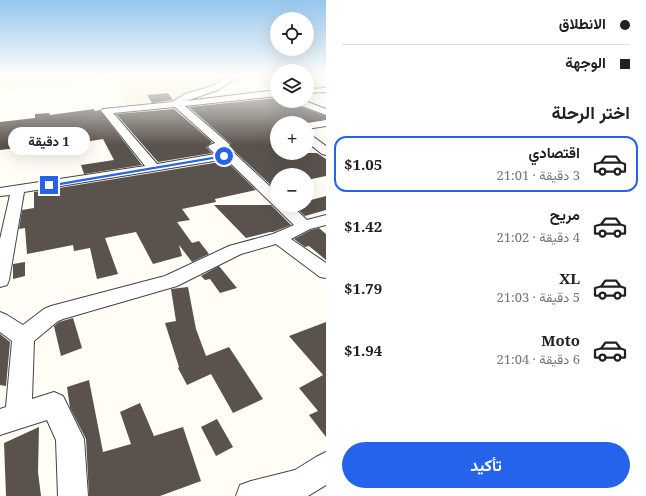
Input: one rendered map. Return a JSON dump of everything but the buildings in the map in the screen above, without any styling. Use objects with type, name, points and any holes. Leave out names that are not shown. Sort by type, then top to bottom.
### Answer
[{"type":"street","points":[[176,103],[184,98]]},
{"type":"street","points":[[154,168],[106,111],[238,98]]},
{"type":"street","points":[[176,103],[224,145],[214,147],[224,156]]},
{"type":"street","points":[[314,107],[326,112]]},
{"type":"street","points":[[314,125],[326,122]]},
{"type":"street","points":[[314,143],[326,152]]},
{"type":"street","points":[[0,192],[228,155],[270,194]]},
{"type":"street","points":[[0,280],[18,190]]},
{"type":"street","points":[[289,212],[304,226]]},
{"type":"street","points":[[73,496],[70,439],[54,405],[9,419],[23,338],[51,315],[58,312],[170,281],[235,250],[278,238],[304,226],[326,220]]},
{"type":"street","points":[[278,238],[326,272]]},
{"type":"street","points":[[0,321],[23,338]]},
{"type":"street","points":[[251,496],[305,490],[326,467]]},
{"type":"shaded area","points":[[123,98],[148,98],[151,105],[127,107]]},
{"type":"shaded area","points":[[173,98],[184,98],[176,101]]},
{"type":"route","points":[[49,185],[224,156]]}]
